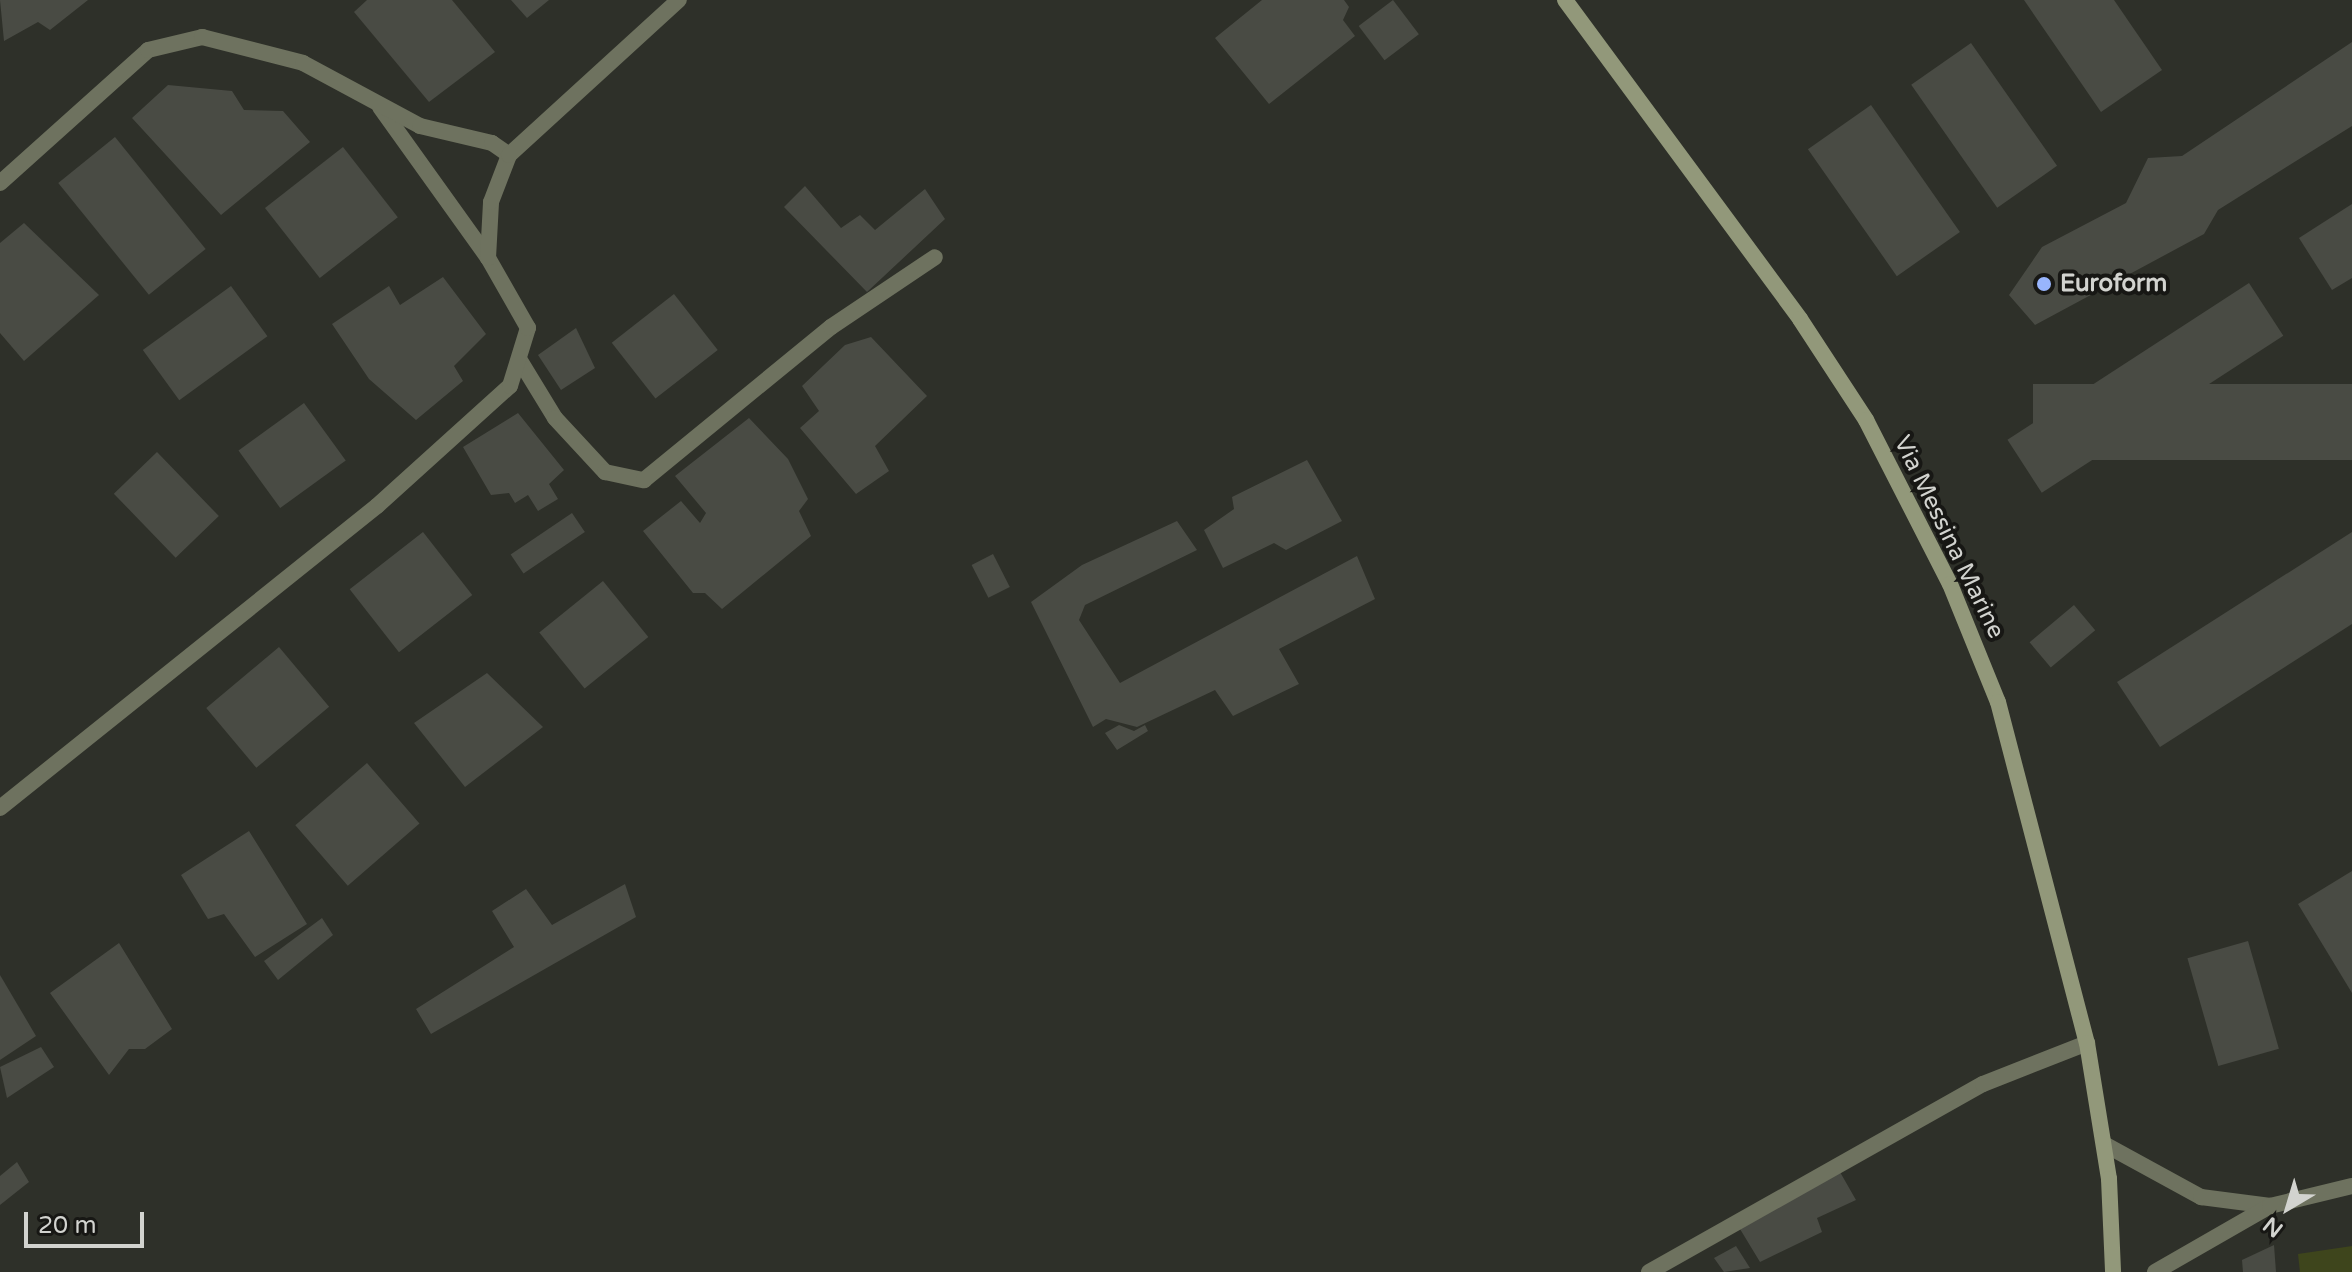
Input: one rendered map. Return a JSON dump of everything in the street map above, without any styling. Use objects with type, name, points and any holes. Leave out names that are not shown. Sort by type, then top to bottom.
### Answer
[{"type":"main road","name":"Via Messina Marine","points":[[1565,0],[1800,319],[1866,420],[1950,584],[1998,702],[2087,1043],[2104,1144],[2113,1272]]},
{"type":"street","points":[[488,258],[491,202],[509,155],[679,0]]},
{"type":"street","points":[[0,183],[148,50],[202,37],[235,39],[303,63],[420,126],[492,143],[509,155]]},
{"type":"street","points":[[0,808],[377,506],[510,386],[528,328],[488,258],[377,103]]},
{"type":"street","points":[[519,359],[555,418],[605,472],[644,480],[831,327],[935,257]]},
{"type":"street","points":[[1649,1272],[1983,1084],[2087,1043]]},
{"type":"street","points":[[2104,1144],[2201,1197],[2270,1206]]},
{"type":"street","points":[[2155,1272],[2270,1206],[2352,1186]]},
{"type":"green space","points":[[2352,1246],[2352,1272],[2300,1272],[2298,1254]]},
{"type":"building","points":[[0,0],[88,0],[50,30],[38,22],[4,41]]},
{"type":"building","points":[[367,0],[452,0],[495,52],[429,102],[354,12]]},
{"type":"building","points":[[511,0],[549,0],[527,18]]},
{"type":"building","points":[[1262,0],[1344,0],[1349,7],[1343,20],[1355,36],[1269,104],[1215,38]]},
{"type":"building","points":[[1393,0],[1419,34],[1385,60],[1359,26]]},
{"type":"building","points":[[2024,0],[2114,0],[2162,70],[2101,112]]},
{"type":"building","points":[[2352,42],[2352,126],[2218,210],[2204,234],[2035,325],[2009,295],[2042,247],[2126,203],[2148,158],[2182,156]]},
{"type":"building","points":[[1971,43],[2057,166],[1997,208],[1911,85]]},
{"type":"building","points":[[168,85],[232,91],[244,110],[283,111],[310,142],[221,215],[132,118]]},
{"type":"building","points":[[1871,105],[1960,232],[1897,276],[1808,149]]},
{"type":"building","points":[[115,137],[206,249],[149,295],[58,183]]},
{"type":"building","points":[[343,147],[398,217],[320,278],[265,208]]},
{"type":"building","points":[[805,186],[841,228],[860,215],[875,230],[925,189],[945,219],[867,292],[784,207]]},
{"type":"building","points":[[2352,204],[2352,278],[2332,290],[2299,238]]},
{"type":"building","points":[[24,223],[99,295],[24,361],[0,333],[0,243]]},
{"type":"building","points":[[443,277],[486,334],[454,366],[463,381],[416,420],[369,379],[332,324],[389,286],[400,305]]},
{"type":"building","points":[[2249,283],[2283,336],[2042,493],[2007,440]]},
{"type":"building","points":[[231,286],[267,336],[179,400],[143,350]]},
{"type":"building","points":[[674,294],[718,350],[655,399],[612,343]]},
{"type":"building","points":[[576,328],[595,368],[561,390],[538,355]]},
{"type":"building","points":[[871,337],[927,396],[875,446],[889,471],[856,494],[800,428],[819,411],[802,386],[845,345]]},
{"type":"building","points":[[2033,384],[2352,384],[2352,460],[2033,460]]},
{"type":"building","points":[[304,403],[346,460],[280,508],[238,451]]},
{"type":"building","points":[[518,413],[564,470],[549,484],[558,499],[538,511],[528,495],[515,503],[509,493],[491,495],[463,447]]},
{"type":"building","points":[[749,418],[788,459],[808,499],[799,511],[811,536],[722,609],[705,593],[693,593],[643,531],[681,501],[700,523],[706,513],[675,476]]},
{"type":"building","points":[[157,452],[219,516],[176,558],[114,494]]},
{"type":"building","points":[[1307,460],[1342,521],[1286,550],[1274,543],[1223,568],[1204,530],[1234,509],[1232,497]]},
{"type":"building","points":[[572,513],[585,532],[524,573],[511,554]]},
{"type":"building","points":[[1177,521],[1197,550],[1085,605],[1079,620],[1120,683],[1357,556],[1375,599],[1279,649],[1299,684],[1233,716],[1215,690],[1137,727],[1106,719],[1093,727],[1031,602],[1082,565]]},
{"type":"building","points":[[423,532],[472,595],[399,652],[350,589]]},
{"type":"building","points":[[2352,532],[2352,624],[2160,747],[2117,682]]},
{"type":"building","points":[[993,554],[1010,587],[988,598],[972,565]]},
{"type":"building","points":[[603,581],[648,637],[585,689],[539,633]]},
{"type":"building","points":[[2074,605],[2095,630],[2051,668],[2030,642]]},
{"type":"building","points":[[279,647],[329,707],[256,768],[206,708]]},
{"type":"building","points":[[487,673],[543,727],[465,787],[414,723]]},
{"type":"building","points":[[1119,725],[1134,731],[1145,725],[1148,731],[1117,750],[1105,733]]},
{"type":"building","points":[[367,763],[419,823],[348,886],[295,825]]},
{"type":"building","points":[[249,831],[307,924],[255,957],[224,914],[208,919],[181,875]]},
{"type":"building","points":[[2352,871],[2352,993],[2298,904]]},
{"type":"building","points":[[625,884],[636,917],[431,1034],[416,1009],[514,947],[492,911],[526,889],[552,925]]},
{"type":"building","points":[[322,918],[333,935],[278,980],[264,961]]},
{"type":"building","points":[[2248,941],[2279,1049],[2218,1066],[2187,958]]},
{"type":"building","points":[[119,943],[172,1029],[145,1049],[129,1049],[109,1075],[50,993]]},
{"type":"building","points":[[0,975],[36,1036],[0,1060]]},
{"type":"building","points":[[41,1047],[54,1067],[7,1098],[0,1067]]},
{"type":"building","points":[[17,1162],[29,1182],[0,1205],[0,1176]]},
{"type":"building","points":[[1840,1172],[1856,1200],[1817,1218],[1822,1232],[1760,1262],[1740,1229]]},
{"type":"building","points":[[2274,1245],[2276,1272],[2243,1272],[2242,1260]]},
{"type":"building","points":[[1736,1246],[1750,1268],[1724,1272],[1714,1258]]},
{"type":"place","name":"Euroform","points":[[2044,284]]}]
